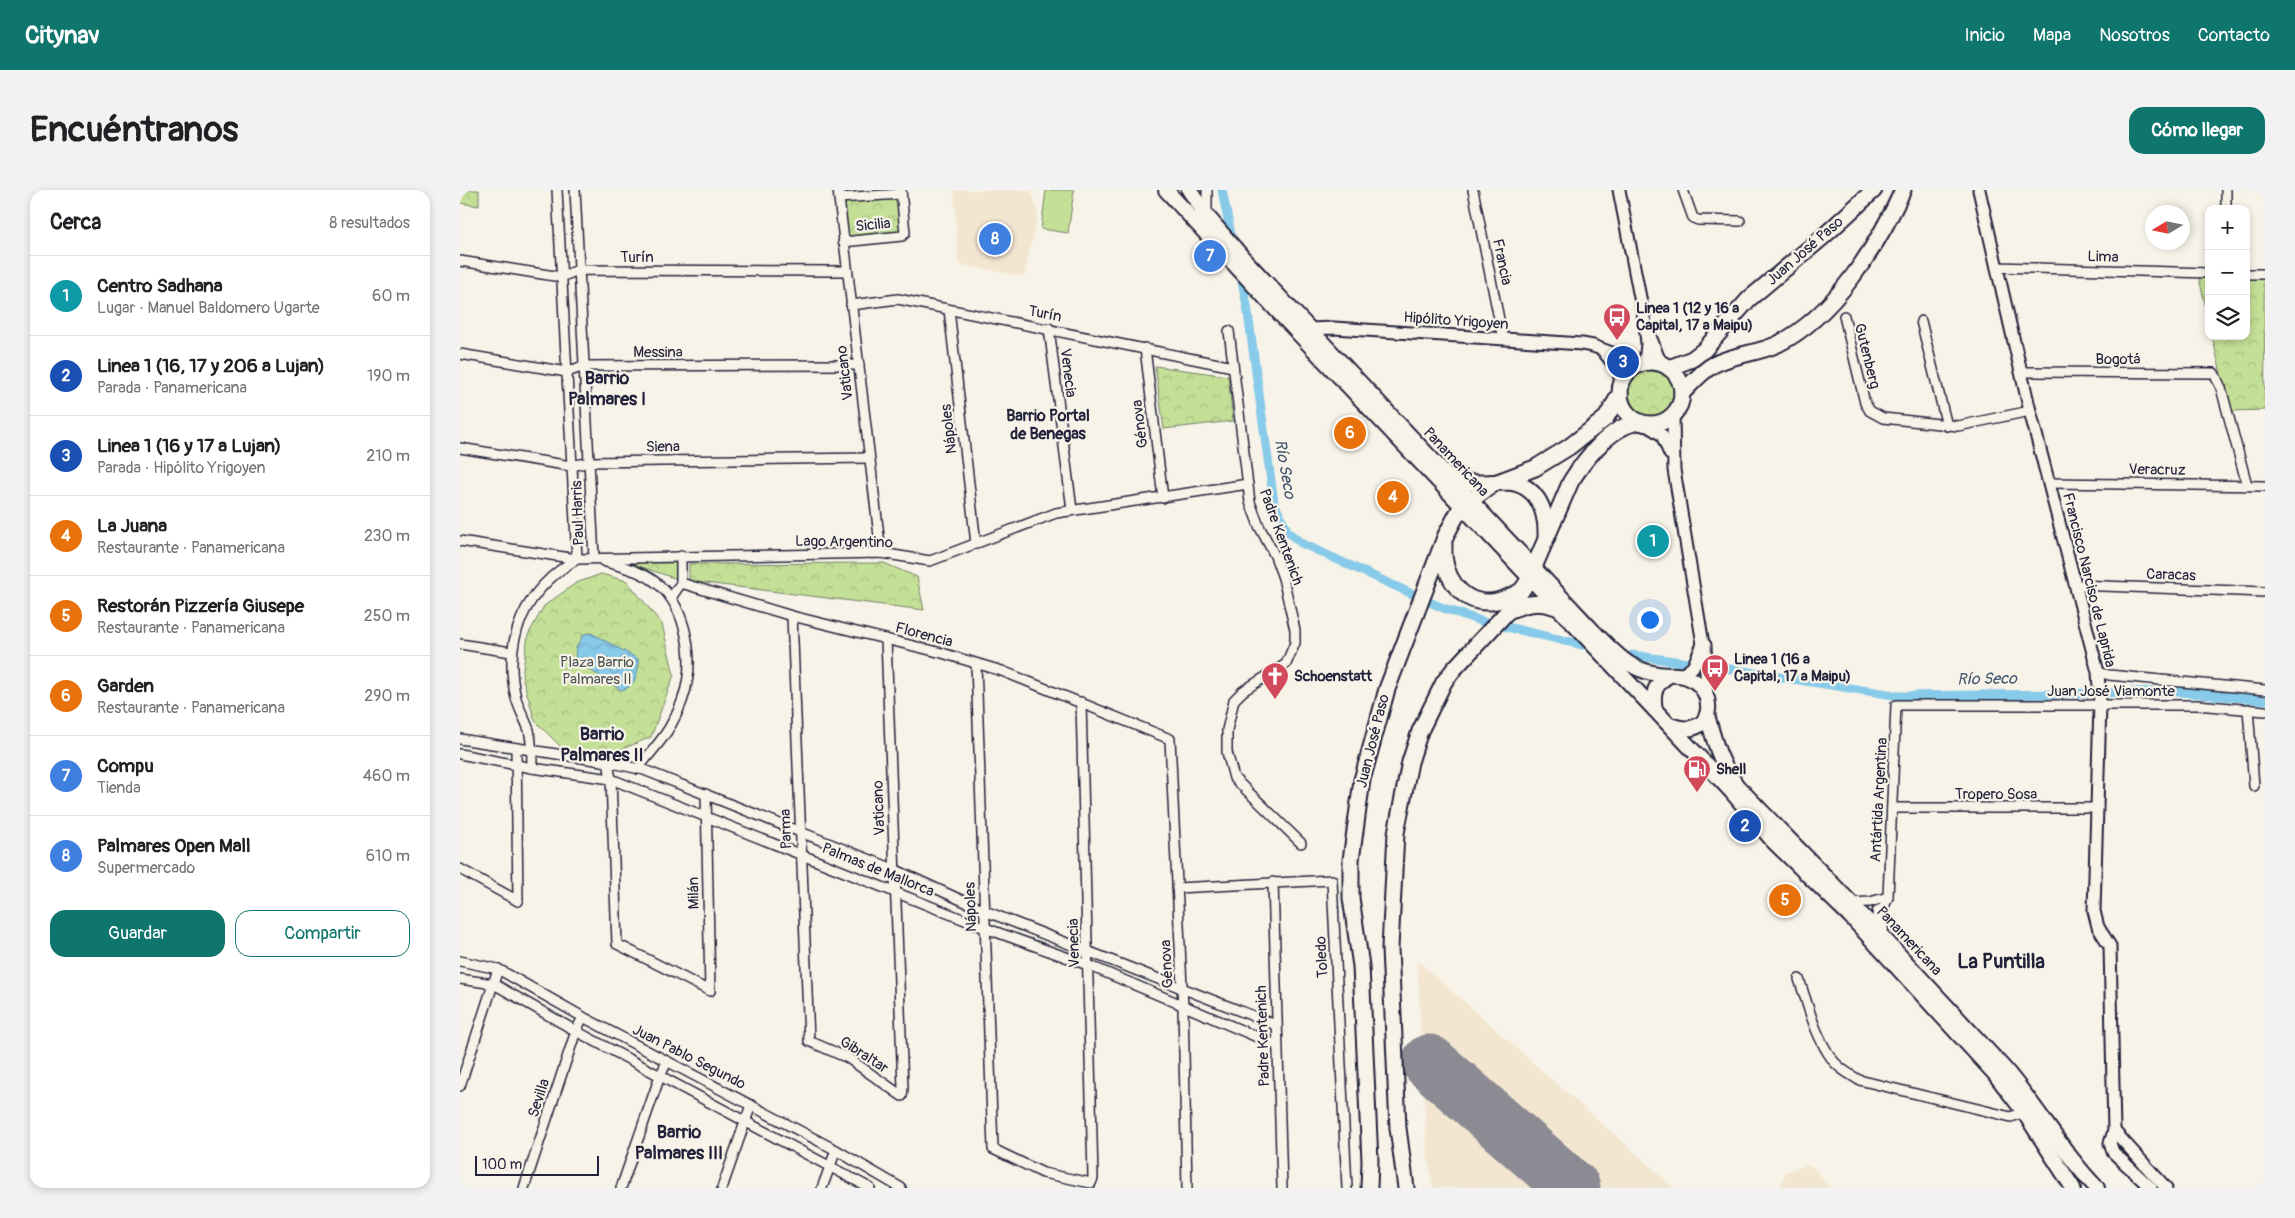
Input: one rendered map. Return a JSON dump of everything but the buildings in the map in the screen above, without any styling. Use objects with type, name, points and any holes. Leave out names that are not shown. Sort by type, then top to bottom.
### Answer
[{"type":"highway","name":"Juan José Paso","points":[[1667,367],[1692,359],[1704,350],[1729,319],[1749,299],[1824,236],[1874,190]]},
{"type":"highway","points":[[1682,393],[1714,364],[1771,347],[1792,335],[1812,319],[1859,269],[1875,246],[1903,190]]},
{"type":"highway","points":[[1406,1188],[1398,1128],[1390,948],[1396,833],[1401,800],[1420,731],[1444,682],[1508,611],[1528,580],[1577,472],[1600,446],[1628,424],[1657,424],[1673,416],[1679,406],[1682,393],[1677,376],[1667,367],[1655,362],[1643,363],[1627,373],[1606,418],[1564,450],[1528,471],[1495,483],[1465,504]]},
{"type":"highway","points":[[1620,389],[1625,411],[1642,423]]},
{"type":"highway","points":[[1448,477],[1478,483],[1517,484],[1536,496],[1544,516],[1546,542]]},
{"type":"highway","name":"Juan José Paso","points":[[1369,1188],[1370,1153],[1361,966],[1351,898],[1351,860],[1356,812],[1370,744],[1387,689],[1444,541],[1465,504]]},
{"type":"highway","points":[[1444,541],[1444,561],[1453,583],[1463,593],[1478,601],[1491,602],[1508,598],[1528,580]]},
{"type":"highway","points":[[1508,611],[1525,604],[1537,603],[1556,607]]},
{"type":"main road","points":[[1166,190],[1226,245]]},
{"type":"main road","points":[[1189,190],[1242,268]]},
{"type":"main road","name":"Panamericana","points":[[1242,268],[1309,328],[1448,477],[1465,504]]},
{"type":"main road","name":"Panamericana","points":[[1242,268],[1465,504],[1528,580],[1670,725],[1773,841],[1851,917],[1976,1052],[2024,1112],[2073,1188]]},
{"type":"main road","name":"Panamericana","points":[[1528,580],[1624,662],[1652,675],[1675,675],[1701,685],[1707,698],[1707,715],[1716,752],[1737,786],[1867,919],[2021,1087],[2079,1167],[2097,1188]]},
{"type":"main road","points":[[1655,710],[1654,688],[1659,682],[1675,675]]},
{"type":"main road","points":[[1670,725],[1691,729],[1702,724],[1707,715]]},
{"type":"main road","points":[[1880,912],[1881,934]]},
{"type":"street","name":"Paul Harris","points":[[532,768],[529,732],[517,700],[513,681],[511,652],[515,632],[530,601],[549,578],[577,560],[558,190]]},
{"type":"street","name":"Paul Harris","points":[[575,190],[594,558],[648,577],[660,586],[671,598],[685,632],[688,652],[688,677],[681,705],[661,742],[638,769]]},
{"type":"street","points":[[1207,190],[1207,216]]},
{"type":"street","name":"Francia","points":[[1473,190],[1504,339]]},
{"type":"street","points":[[1618,190],[1645,323],[1647,344],[1643,363]]},
{"type":"street","points":[[1683,190],[1693,218],[1698,220],[1740,221]]},
{"type":"street","name":"Francisco Narciso de Laprida","points":[[1979,190],[2030,411],[2098,672],[2100,704],[2094,912],[2098,927],[2110,946],[2114,1131],[2110,1143],[2111,1148],[2151,1188]]},
{"type":"street","points":[[2226,190],[2226,205]]},
{"type":"street","name":"Sicilia","points":[[838,194],[901,192],[905,233],[902,236],[843,242]]},
{"type":"street","name":"Vaticano","points":[[838,194],[881,553]]},
{"type":"street","points":[[460,261],[561,277]]},
{"type":"street","name":"Lima","points":[[1996,268],[2205,273]]},
{"type":"street","name":"Turín","points":[[561,277],[578,270],[847,271]]},
{"type":"street","points":[[2250,274],[2265,274]]},
{"type":"street","name":"Turín","points":[[851,305],[898,299],[1049,328],[1234,367]]},
{"type":"street","name":"Nápoles","points":[[949,310],[976,544]]},
{"type":"street","name":"Gutenberg","points":[[1844,316],[1865,403],[1870,411],[1884,418],[1948,426],[1958,426],[2030,411]]},
{"type":"street","points":[[1921,321],[1948,426]]},
{"type":"street","points":[[1645,323],[1655,350],[1667,367]]},
{"type":"street","name":"Venecia","points":[[1049,328],[1072,510]]},
{"type":"street","name":"Hipólito Yrigoyen","points":[[1309,328],[1582,344],[1643,363]]},
{"type":"street","name":"Padre Kentenich","points":[[1228,331],[1250,502],[1259,526],[1284,578],[1295,630],[1295,643],[1286,664],[1243,691],[1234,700],[1227,730],[1227,752],[1234,778],[1302,843]]},
{"type":"street","name":"Génova","points":[[1144,348],[1163,498]]},
{"type":"street","points":[[1601,349],[1619,371],[1620,389]]},
{"type":"street","name":"Messina","points":[[460,354],[567,372],[584,366],[858,365]]},
{"type":"street","name":"Bogotá","points":[[2022,372],[2214,373],[2221,388],[2247,485]]},
{"type":"street","points":[[1673,416],[1674,470],[1703,644],[1693,667],[1675,675]]},
{"type":"street","points":[[1642,423],[1662,435],[1674,470]]},
{"type":"street","name":"Siena","points":[[460,448],[571,466],[590,462],[869,458]]},
{"type":"street","name":"Veracruz","points":[[2049,483],[2265,486]]},
{"type":"street","name":"Lago Argentino","points":[[460,542],[577,560],[594,558],[881,553],[930,561],[1056,513],[1248,484]]},
{"type":"street","points":[[671,598],[681,583],[681,556]]},
{"type":"street","name":"Florencia","points":[[681,583],[792,616],[942,653],[1002,671],[1170,739]]},
{"type":"street","name":"Caracas","points":[[2076,585],[2265,592]]},
{"type":"street","name":"Parma","points":[[792,616],[809,1041]]},
{"type":"street","points":[[1702,634],[1705,644],[1707,698]]},
{"type":"street","name":"Vaticano","points":[[886,639],[896,870],[902,1096]]},
{"type":"street","points":[[460,644],[511,652]]},
{"type":"street","name":"Nápoles","points":[[976,664],[993,1149],[1043,1173],[1090,1183]]},
{"type":"street","name":"Juan José Viamonte","points":[[2098,672],[2109,675],[2265,690]]},
{"type":"street","name":"Venecia","points":[[1081,702],[1093,1178],[1090,1183]]},
{"type":"street","name":"Juan José Viamonte","points":[[1896,705],[2197,705],[2265,710]]},
{"type":"street","name":"Antártida Argentina","points":[[1880,912],[1888,897],[1896,705]]},
{"type":"street","points":[[2248,709],[2254,786]]},
{"type":"street","name":"Palmas de Mallorca","points":[[460,739],[532,752],[608,762],[638,769],[800,831],[896,870],[985,911],[1276,1025]]},
{"type":"street","name":"Génova","points":[[1170,739],[1183,1007],[1187,1188]]},
{"type":"street","points":[[460,869],[518,901],[516,749]]},
{"type":"street","name":"Palmas de Mallorca","points":[[460,754],[532,768],[611,780],[800,853],[985,928],[1088,965],[1276,1045]]},
{"type":"street","points":[[608,762],[611,780]]},
{"type":"street","name":"Milán","points":[[611,780],[617,944],[710,991],[706,794]]},
{"type":"street","name":"Tropero Sosa","points":[[1893,808],[2098,808]]},
{"type":"street","name":"Toledo","points":[[1177,888],[1332,880],[1347,1188]]},
{"type":"street","name":"Padre Kentenich","points":[[1273,882],[1276,1045],[1282,1188]]},
{"type":"street","points":[[1851,903],[1870,902],[1888,897]]},
{"type":"street","points":[[1851,917],[1867,919],[1880,912]]},
{"type":"street","name":"Juan Pablo Segundo","points":[[460,961],[498,970],[667,1062],[836,1150],[901,1188]]},
{"type":"street","points":[[460,1086],[498,970]]},
{"type":"street","name":"Juan Pablo Segundo","points":[[460,979],[494,984],[576,1031],[870,1188]]},
{"type":"street","points":[[1799,980],[1813,1018],[1832,1059],[1844,1071],[1859,1080],[2012,1117],[2024,1112]]},
{"type":"street","name":"Sevilla","points":[[524,1188],[576,1031],[583,1017]]},
{"type":"street","name":"Gibraltar","points":[[809,1041],[848,1058],[902,1096]]},
{"type":"street","points":[[621,1188],[660,1076],[667,1062]]},
{"type":"street","points":[[722,1188],[751,1105]]},
{"type":"street","points":[[2114,1131],[2166,1188]]},
{"type":"street","points":[[822,1188],[836,1150]]},
{"type":"shaded area","points":[[954,190],[1031,190],[1038,214],[1024,277],[958,264]]},
{"type":"shaded area","points":[[1417,960],[1674,1188],[1433,1188],[1427,1152]]},
{"type":"shaded area","points":[[1807,1165],[1811,1166],[1831,1188],[1780,1188],[1786,1172]]},
{"type":"green space","points":[[460,190],[479,190],[479,206],[460,203]]},
{"type":"green space","points":[[1046,190],[1074,190],[1068,233],[1041,229]]},
{"type":"green space","points":[[901,194],[905,233],[843,242],[839,198]]},
{"type":"green space","points":[[2264,277],[2265,410],[2230,411],[2213,340],[2250,340],[2250,278]]},
{"type":"green space","points":[[2199,278],[2205,278],[2205,304]]},
{"type":"green space","points":[[1155,366],[1228,376],[1233,421],[1164,429]]},
{"type":"green space","points":[[1646,369],[1656,369],[1669,376],[1676,389],[1676,399],[1669,412],[1656,419],[1646,419],[1637,415],[1630,408],[1626,399],[1626,389],[1630,380],[1637,373]]},
{"type":"green space","points":[[627,562],[676,563],[677,579]]},
{"type":"green space","points":[[884,563],[917,577],[924,610],[689,581],[689,564]]},
{"type":"green space","name":"Plaza Barrio Palmares II","points":[[601,574],[627,581],[662,624],[674,675],[651,737],[606,756],[563,749],[535,721],[522,676],[528,635],[544,606],[576,583]]},
{"type":"water","points":[[591,633],[638,659],[636,678],[630,686],[621,690],[575,660],[576,648],[584,634]]},
{"type":"waterway","name":"Río Seco","points":[[1222,190],[1231,235]]},
{"type":"waterway","name":"Río Seco","points":[[1242,281],[1274,503],[1288,532],[1301,543],[1443,608],[1487,623]]},
{"type":"waterway","name":"Río Seco","points":[[1503,626],[1583,645]]},
{"type":"waterway","name":"Río Seco","points":[[1632,655],[1688,663]]},
{"type":"waterway","name":"Río Seco","points":[[1711,666],[1900,696],[2169,691],[2265,700]]},
{"type":"runway","points":[[1429,1062],[1573,1188]]},
{"type":"place","name":"Palmares Open Mall","points":[[995,239]]},
{"type":"place","name":"Compu","points":[[1210,256]]},
{"type":"place","name":"Linea 1 (12 y 16 a Capital, 17 a Maipu)","points":[[1617,341]]},
{"type":"place","name":"Linea 1 (16 y 17 a Lujan)","points":[[1623,362]]},
{"type":"place","name":"Garden","points":[[1350,433]]},
{"type":"place","name":"La Juana","points":[[1393,497]]},
{"type":"place","name":"Centro Sadhana","points":[[1653,541]]},
{"type":"place","name":"Linea 1 (16 a Capital, 17 a Maipu)","points":[[1715,692]]},
{"type":"place","name":"Schoenstatt","points":[[1275,700]]},
{"type":"place","name":"Shell","points":[[1697,793]]},
{"type":"place","name":"Linea 1 (16, 17 y 206 a Lujan)","points":[[1745,826]]},
{"type":"place","name":"Restorán Pizzería Giusepe","points":[[1785,900]]},
{"type":"district","name":"Barrio Palmares I","points":[[607,388]]},
{"type":"district","name":"Barrio Portal de Benegas","points":[[1048,425]]},
{"type":"district","name":"Barrio Palmares II","points":[[602,744]]},
{"type":"district","name":"La Puntilla","points":[[2001,961]]},
{"type":"district","name":"Barrio Palmares III","points":[[679,1142]]}]
